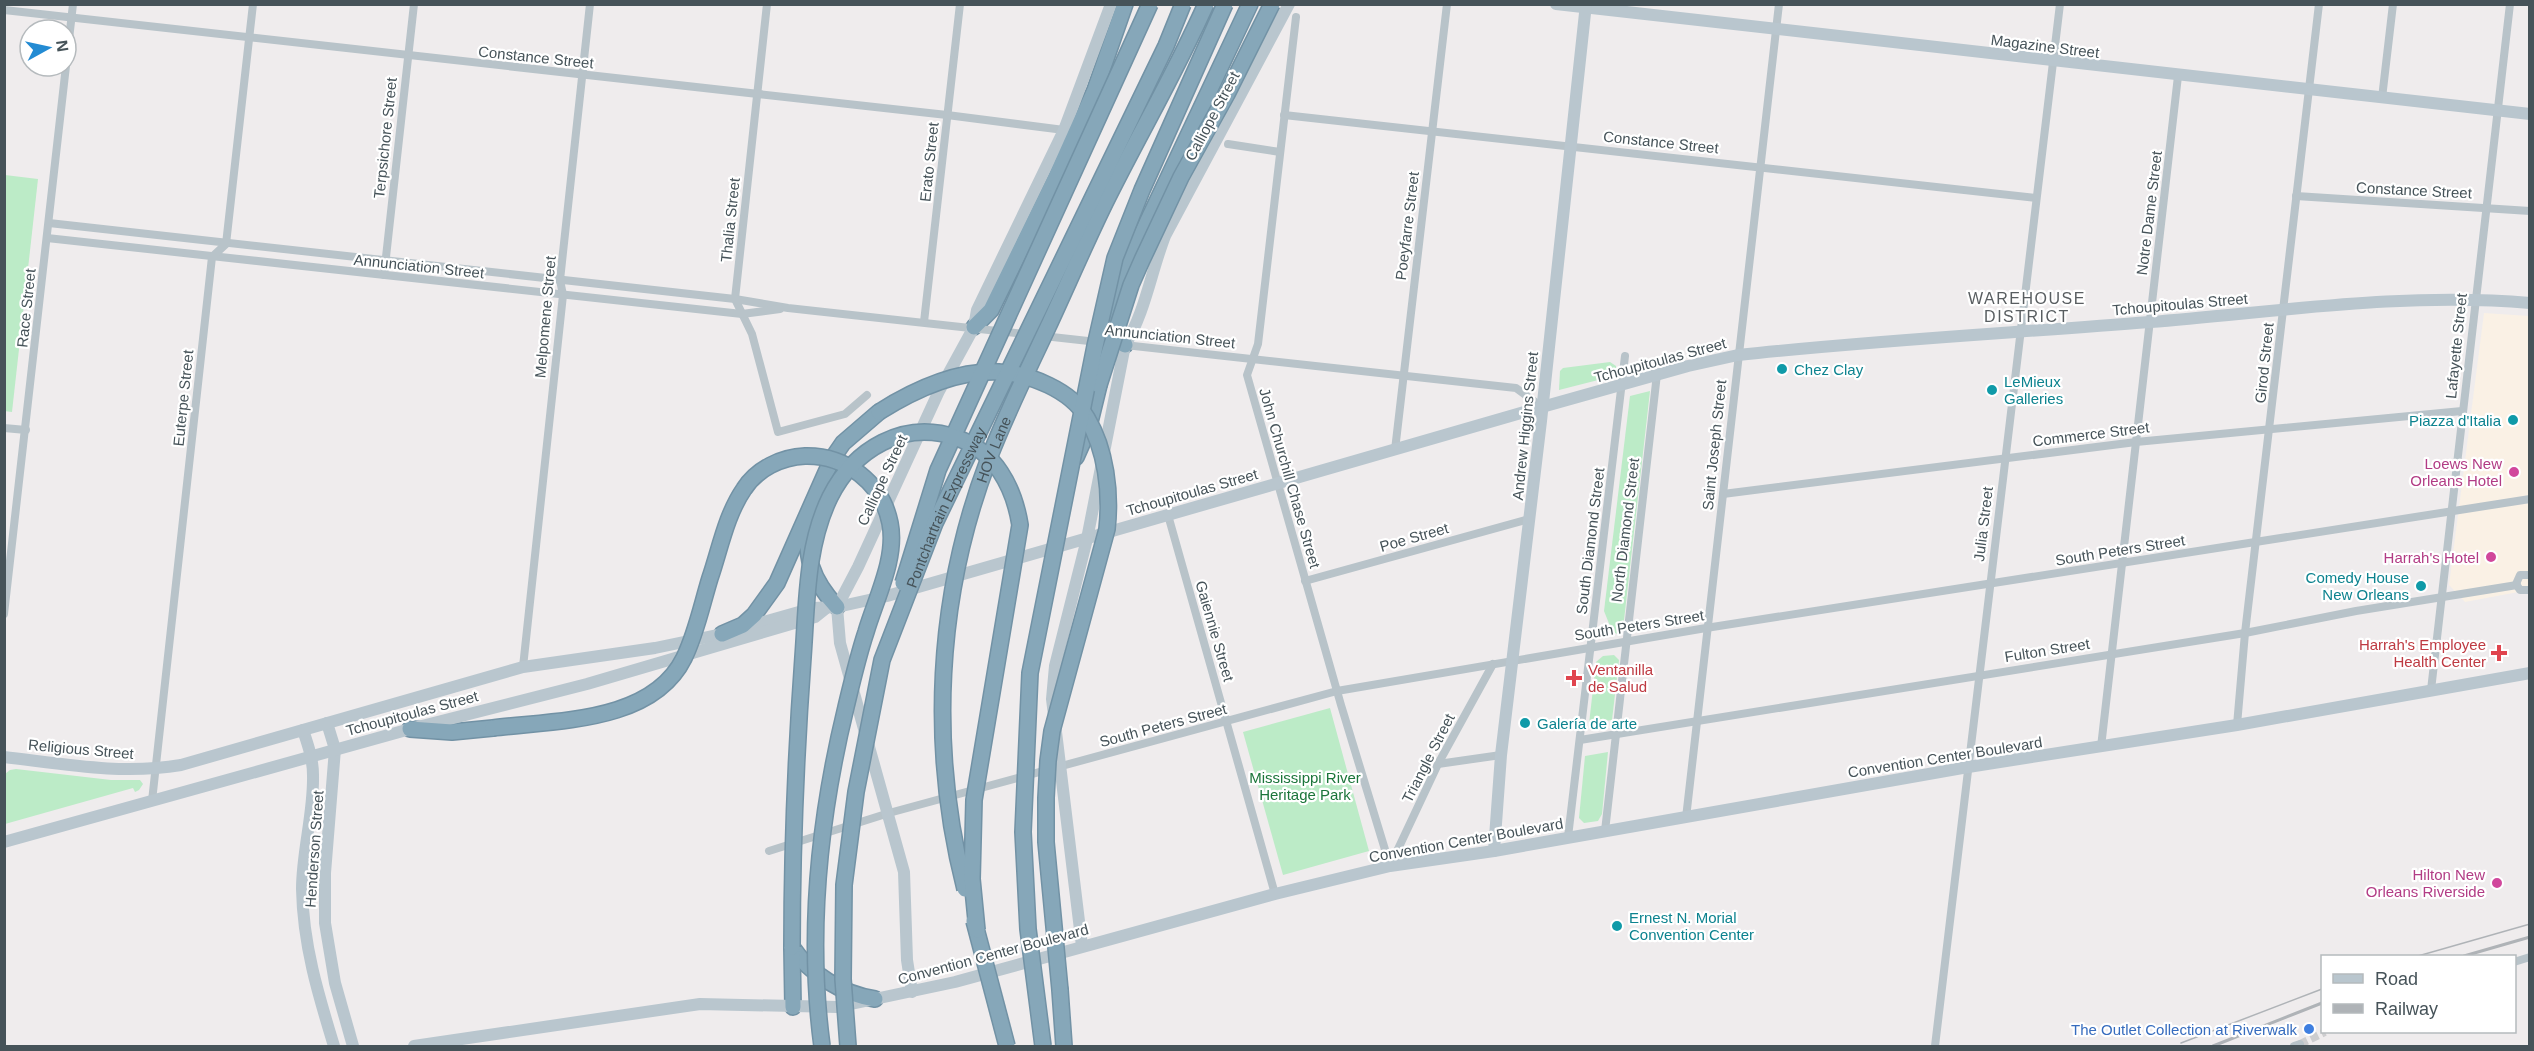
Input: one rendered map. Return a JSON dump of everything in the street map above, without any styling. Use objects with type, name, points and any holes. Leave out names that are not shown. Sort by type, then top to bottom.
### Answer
[{"type":"highway","points":[[974,327],[991,310],[1095,90],[1125,4]]},
{"type":"highway","points":[[882,660],[913,545],[938,470],[1150,4]]},
{"type":"highway","name":"Pontchartrain Expressway","points":[[848,1047],[843,979],[844,885],[856,792],[882,660],[935,523],[1166,46],[1183,4]]},
{"type":"highway","name":"HOV Lane","points":[[977,930],[954,838],[944,759],[944,665],[952,588],[961,550],[988,460],[1014,401],[1106,201],[1206,4]]},
{"type":"highway","points":[[1043,1047],[1028,929],[1023,832],[1030,673],[1095,346],[1115,258],[1142,190],[1226,4]]},
{"type":"highway","points":[[1125,345],[1115,325],[1119,294],[1129,261],[1250,4]]},
{"type":"highway","points":[[1073,462],[1088,430],[1104,368],[1131,285],[1181,177],[1227,94],[1272,4]]},
{"type":"highway","points":[[722,634],[743,625],[763,604],[777,583],[832,459],[851,435],[879,412],[912,392],[942,382],[999,372],[1033,380],[1053,388],[1072,402],[1086,417],[1100,453],[1109,504],[1107,529],[1052,731],[1046,798],[1046,842],[1064,1047]]},
{"type":"highway","points":[[793,1007],[792,842],[800,700],[810,570],[814,546],[830,498],[852,463],[876,444],[912,433],[934,432],[951,435],[981,450],[993,462],[1011,488],[1020,525],[974,800],[972,879],[977,930],[1006,1047]]},
{"type":"highway","points":[[410,729],[452,732],[589,716],[628,708],[652,695],[666,683],[685,657],[732,510],[747,485],[768,467],[798,456],[825,457],[842,462],[869,482],[886,508],[890,524],[891,554],[862,644],[846,707],[826,806],[820,854],[814,953],[822,1047]]},
{"type":"highway","points":[[812,503],[807,532],[808,560],[831,608]]},
{"type":"highway","points":[[792,947],[803,963],[838,987],[854,996],[875,999]]},
{"type":"street","name":"Race Street","points":[[72,18],[73,4]]},
{"type":"street","points":[[212,257],[226,244],[253,4]]},
{"type":"street","name":"Terpsichore Street","points":[[384,275],[414,4]]},
{"type":"street","name":"Melpomene Street","points":[[523,667],[563,295],[560,280],[590,4]]},
{"type":"street","name":"Thalia Street","points":[[735,299],[767,4]]},
{"type":"street","name":"Erato Street","points":[[924,322],[960,4]]},
{"type":"street","name":"Calliope Street","points":[[831,608],[858,567],[939,391],[974,327],[977,310],[1064,130],[1111,4]]},
{"type":"street","name":"Calliope Street","points":[[1082,946],[1052,699],[1055,666],[1087,539],[1125,345],[1135,328],[1153,266],[1165,236],[1289,4]]},
{"type":"street","name":"Poeyfarre Street","points":[[1395,450],[1447,4]]},
{"type":"street","name":"Magazine Street","points":[[1556,4],[2053,62],[2529,114]]},
{"type":"street","name":"Saint Joseph Street","points":[[1686,818],[1779,4]]},
{"type":"street","name":"Julia Street","points":[[1935,1047],[2060,4]]},
{"type":"street","name":"Girod Street","points":[[2237,725],[2245,633],[2319,4]]},
{"type":"street","points":[[2382,98],[2393,4]]},
{"type":"street","name":"Lafayette Street","points":[[2431,690],[2510,4]]},
{"type":"street","name":"Andrew Higgins Street","points":[[1494,851],[1501,755],[1586,6]]},
{"type":"street","name":"Constance Street","points":[[4,10],[72,18]]},
{"type":"street","name":"John Churchill Chase Street","points":[[1296,17],[1258,344],[1247,375],[1337,691],[1390,866]]},
{"type":"street","name":"Constance Street","points":[[78,19],[1064,130]]},
{"type":"street","name":"Notre Dame Street","points":[[2101,747],[2178,76]]},
{"type":"street","name":"Race Street","points":[[4,614],[65,78]]},
{"type":"street","name":"Constance Street","points":[[1284,115],[2036,198]]},
{"type":"street","points":[[1228,144],[1280,152]]},
{"type":"street","name":"Constance Street","points":[[2296,196],[2529,211]]},
{"type":"street","name":"Annunciation Street","points":[[49,223],[735,299],[788,308],[1516,388],[1542,407]]},
{"type":"street","name":"Annunciation Street","points":[[47,238],[742,314],[788,308]]},
{"type":"street","name":"Euterpe Street","points":[[152,801],[212,257]]},
{"type":"street","name":"Tchoupitoulas Street","points":[[156,769],[181,765],[523,667],[655,648],[722,634],[813,608],[831,608],[887,596],[1657,374],[1738,355],[2150,322],[2365,302],[2475,298],[2529,303]]},
{"type":"street","points":[[735,299],[752,334],[778,432],[845,414],[867,395]]},
{"type":"street","name":"South Diamond Street","points":[[1568,837],[1625,356]]},
{"type":"street","name":"North Diamond Street","points":[[1605,831],[1657,374]]},
{"type":"street","name":"Commerce Street","points":[[1723,494],[2136,442],[2463,411]]},
{"type":"street","points":[[4,428],[26,430]]},
{"type":"street","name":"South Peters Street","points":[[769,851],[889,813],[1337,691],[1625,641],[2529,499]]},
{"type":"street","name":"Gaiennie Street","points":[[1168,515],[1275,894]]},
{"type":"street","name":"Poe Street","points":[[1305,581],[1529,519]]},
{"type":"street","name":"Fulton Street","points":[[1580,740],[2245,633],[2356,611],[2517,585],[2516,580],[2520,575],[2529,575]]},
{"type":"street","points":[[2517,585],[2523,591],[2529,590]]},
{"type":"street","points":[[831,608],[904,872],[907,960],[912,992]]},
{"type":"street","name":"Tchoupitoulas Street","points":[[4,842],[335,749],[587,684],[815,617],[831,608]]},
{"type":"street","name":"Triangle Street","points":[[1390,866],[1438,764],[1493,664]]},
{"type":"street","name":"Convention Center Boulevard","points":[[414,1047],[700,1004],[837,1007],[912,992],[1275,894],[1390,866],[1494,851],[1968,767],[2237,725],[2529,673]]},
{"type":"street","name":"Henderson Street","points":[[327,723],[335,749],[325,873],[325,916],[333,973],[353,1047]]},
{"type":"street","name":"Henderson Street","points":[[303,730],[311,756],[313,776],[304,860],[304,918],[310,965],[334,1047]]},
{"type":"street","points":[[1438,764],[1501,755]]},
{"type":"street","name":"Religious Street","points":[[4,757],[110,770],[156,769]]},
{"type":"shaded area","points":[[2484,313],[2529,316],[2529,590],[2465,602],[2449,585]]},
{"type":"green space","points":[[5,175],[38,179],[12,412],[4,411]]},
{"type":"green space","points":[[1610,362],[1616,366],[1616,373],[1610,377],[1559,390],[1560,371],[1563,368]]},
{"type":"green space","points":[[1650,391],[1623,629],[1617,634],[1612,631],[1604,611],[1630,396]]},
{"type":"green space","points":[[1614,655],[1619,660],[1612,720],[1589,724],[1596,662],[1603,656]]},
{"type":"green space","name":"Mississippi River Heritage Park","points":[[1330,708],[1369,851],[1283,875],[1243,732]]},
{"type":"green space","points":[[1608,752],[1602,814],[1598,821],[1584,823],[1579,818],[1585,756]]},
{"type":"green space","points":[[16,769],[111,780],[140,780],[143,784],[135,792],[133,788],[5,824],[5,774]]},
{"type":"tunnel","points":[[2300,1044],[2323,1033]]},
{"type":"tram line","points":[[2422,955],[2530,924]]},
{"type":"tram line","points":[[2181,1043],[2321,989]]},
{"type":"railway","points":[[2467,955],[2530,937]]},
{"type":"railway","points":[[2213,1046],[2321,1003]]},
{"type":"place","name":"Chez Clay","points":[[1782,369]]},
{"type":"place","name":"LeMieux Galleries","points":[[1992,390]]},
{"type":"place","name":"Piazza d'Italia","points":[[2513,420]]},
{"type":"place","name":"Loews New Orleans Hotel","points":[[2514,472]]},
{"type":"place","name":"Harrah's Hotel","points":[[2491,557]]},
{"type":"place","name":"Comedy House New Orleans","points":[[2421,586]]},
{"type":"place","name":"Harrah's Employee Health Center","points":[[2499,653]]},
{"type":"place","name":"Ventanilla de Salud","points":[[1574,678]]},
{"type":"place","name":"Galería de arte","points":[[1525,723]]},
{"type":"place","name":"Hilton New Orleans Riverside","points":[[2497,883]]},
{"type":"place","name":"Ernest N. Morial Convention Center","points":[[1617,926]]},
{"type":"place","name":"The Outlet Collection at Riverwalk","points":[[2309,1029]]},
{"type":"district","name":"WAREHOUSE DISTRICT","points":[[2027,307]]}]
